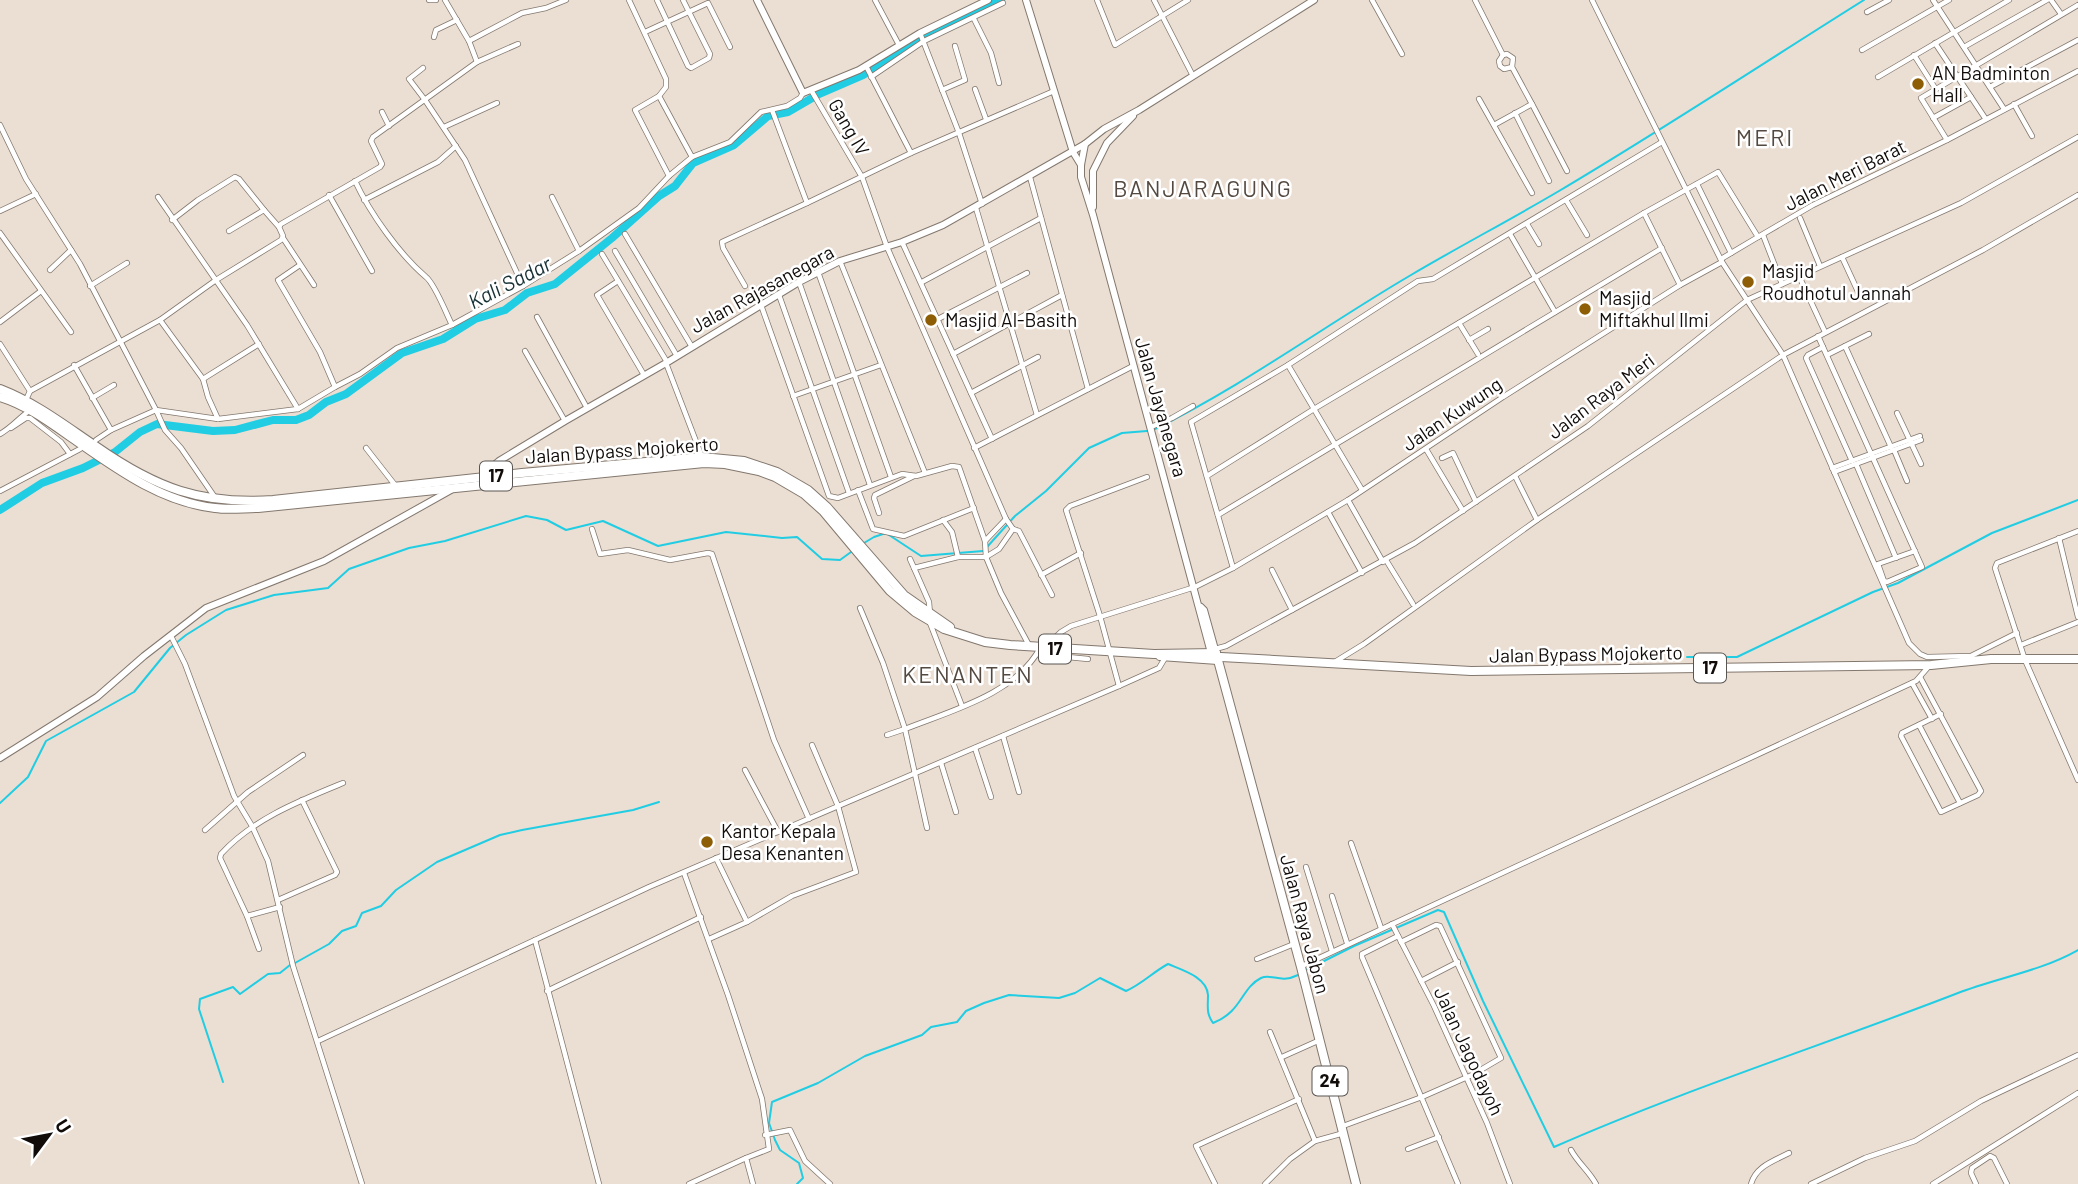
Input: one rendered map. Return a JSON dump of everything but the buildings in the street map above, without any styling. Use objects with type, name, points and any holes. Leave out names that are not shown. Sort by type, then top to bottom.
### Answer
[{"type":"highway","name":"Jalan Bypass Mojokerto","points":[[0,389],[28,395],[97,451]]},
{"type":"highway","name":"Jalan Bypass Mojokerto","points":[[0,397],[30,411],[97,451],[134,480],[166,495],[216,508],[258,508],[456,484],[478,478],[702,457],[744,460],[796,482],[818,498],[864,556],[930,618],[985,642],[1038,649],[1471,671],[1931,665],[1991,659],[2078,659]]},
{"type":"highway","name":"Jalan Bypass Mojokerto","points":[[115,464],[157,483],[216,500],[244,502],[395,486],[471,486],[704,463],[725,464],[759,471],[793,487],[823,511],[852,540]]},
{"type":"highway","name":"Jalan Bypass Mojokerto","points":[[1154,654],[1165,658],[1217,658]]},
{"type":"highway","name":"Jalan Raya Jabon","points":[[1217,658],[1295,944],[1354,1183]]},
{"type":"street","points":[[429,0],[436,0]]},
{"type":"street","points":[[445,0],[469,41],[477,62]]},
{"type":"street","points":[[469,41],[522,13],[566,0]]},
{"type":"street","points":[[629,0],[666,79],[666,87],[659,96],[635,110],[668,176]]},
{"type":"street","points":[[656,0],[691,68],[710,56],[683,0]]},
{"type":"street","points":[[757,0],[811,94]]},
{"type":"street","points":[[875,0],[898,45]]},
{"type":"street","points":[[96,440],[111,430],[156,410],[218,419],[298,409],[360,374],[405,344],[452,325],[579,251],[639,208],[668,176],[692,157],[730,142],[757,115],[793,103],[811,94],[820,84],[869,71],[974,3],[988,0]]},
{"type":"street","points":[[1026,0],[1073,152],[1080,165]]},
{"type":"street","points":[[1097,0],[1114,45],[1188,0]]},
{"type":"street","points":[[1154,0],[1193,76]]},
{"type":"street","name":"Jalan Jayanegara","points":[[1217,658],[1199,611],[1195,587],[1081,177],[1080,165],[1085,144],[1097,134],[1314,0]]},
{"type":"street","points":[[1372,0],[1402,54]]},
{"type":"street","points":[[1475,0],[1503,55]]},
{"type":"street","points":[[1592,0],[1721,261],[1783,355],[1876,565],[1884,581],[1888,582],[1922,567],[1818,336]]},
{"type":"street","points":[[1867,12],[1889,0]]},
{"type":"street","points":[[1933,0],[2004,109]]},
{"type":"street","points":[[1862,50],[1949,0]]},
{"type":"street","points":[[1878,77],[2009,0]]},
{"type":"street","points":[[1964,47],[2049,0],[2061,14]]},
{"type":"street","points":[[869,71],[898,45],[974,19],[1003,3]]},
{"type":"street","points":[[645,32],[709,4],[730,47]]},
{"type":"street","points":[[1947,139],[1921,98],[2078,5]]},
{"type":"street","points":[[974,19],[991,53],[999,83]]},
{"type":"street","points":[[434,37],[436,30],[457,20]]},
{"type":"street","points":[[922,38],[959,133],[1009,325],[1037,415]]},
{"type":"street","points":[[1990,87],[2078,40]]},
{"type":"street","points":[[1935,43],[1985,118]]},
{"type":"street","points":[[279,227],[381,166],[371,139],[477,62],[518,44]]},
{"type":"street","points":[[942,90],[965,80],[955,46]]},
{"type":"street","points":[[1512,67],[1504,69],[1500,66],[1499,58],[1503,55],[1513,58],[1512,67],[1567,171]]},
{"type":"street","points":[[1914,55],[1935,88]]},
{"type":"street","points":[[423,68],[408,78],[468,165],[523,286]]},
{"type":"street","points":[[869,71],[911,153]]},
{"type":"street","name":"Jalan Meri Barat","points":[[1731,253],[1822,201],[2078,71]]},
{"type":"street","points":[[975,89],[986,119]]},
{"type":"street","points":[[745,286],[722,242],[911,153],[1055,90]]},
{"type":"street","name":"Gang IV","points":[[811,94],[862,177],[887,247],[974,448],[1007,520],[1012,528],[1019,531],[1052,596]]},
{"type":"street","points":[[659,96],[692,157]]},
{"type":"street","points":[[1933,118],[1970,97]]},
{"type":"street","points":[[1479,99],[1532,193]]},
{"type":"street","points":[[444,127],[498,103]]},
{"type":"street","points":[[1494,125],[1532,104]]},
{"type":"street","points":[[2014,104],[2032,136]]},
{"type":"street","name":"Jalan Jayanegara","points":[[1093,215],[1094,171],[1107,143],[1139,110]]},
{"type":"street","points":[[772,111],[807,203]]},
{"type":"street","points":[[382,112],[389,126]]},
{"type":"street","points":[[1515,113],[1549,181]]},
{"type":"street","points":[[0,125],[36,194],[71,250],[165,430],[181,448],[216,500]]},
{"type":"street","points":[[1097,134],[1104,136],[1107,143]]},
{"type":"street","name":"Jalan Raya Meri","points":[[1217,658],[1292,611],[1384,561],[1515,476],[1588,426],[1747,300],[1961,203],[2078,137]]},
{"type":"street","points":[[1190,421],[1288,365],[1418,281],[1433,279],[1527,224],[1661,140]]},
{"type":"street","name":"Jalan Rajasanegara","points":[[471,486],[499,461],[799,282],[840,261],[928,232],[979,206],[1085,144]]},
{"type":"street","points":[[364,200],[439,162],[456,146]]},
{"type":"street","points":[[1207,476],[1314,409],[1644,213],[1720,173],[1760,236],[1782,284]]},
{"type":"street","points":[[172,220],[235,177],[279,227],[283,238],[314,285]]},
{"type":"street","points":[[1030,177],[1088,389]]},
{"type":"street","points":[[1081,177],[1090,180],[1093,177]]},
{"type":"street","points":[[355,181],[364,200],[406,257],[419,273],[428,279],[452,325]]},
{"type":"street","points":[[1697,184],[1731,253]]},
{"type":"street","points":[[0,211],[36,194]]},
{"type":"street","points":[[329,195],[372,271]]},
{"type":"street","points":[[1331,664],[1374,637],[1537,520],[1783,355],[1983,250],[2078,195]]},
{"type":"street","points":[[158,197],[259,344],[298,409]]},
{"type":"street","points":[[552,197],[579,251]]},
{"type":"street","points":[[1566,200],[1587,235]]},
{"type":"street","points":[[229,231],[264,210]]},
{"type":"street","points":[[1644,213],[1680,285]]},
{"type":"street","points":[[922,282],[1041,218]]},
{"type":"street","points":[[1800,218],[1821,266]]},
{"type":"street","points":[[1527,224],[1539,244]]},
{"type":"street","points":[[0,233],[71,332]]},
{"type":"street","points":[[625,234],[692,346]]},
{"type":"street","points":[[1510,234],[1555,312]]},
{"type":"street","points":[[0,344],[28,395],[75,365],[160,320],[216,280],[283,238]]},
{"type":"street","points":[[902,242],[992,439]]},
{"type":"street","points":[[1218,515],[1662,248]]},
{"type":"street","points":[[50,270],[71,250]]},
{"type":"street","points":[[615,251],[677,356]]},
{"type":"street","name":"Jalan Kuwung","points":[[887,735],[962,706],[1009,683],[1038,649],[1065,629],[1195,587],[1233,568],[1348,500],[1503,397],[1731,253]]},
{"type":"street","points":[[602,254],[666,363],[702,457]]},
{"type":"street","points":[[1842,257],[1860,296]]},
{"type":"street","points":[[840,261],[925,474]]},
{"type":"street","points":[[90,286],[127,262]]},
{"type":"street","points":[[300,265],[278,280],[303,320],[335,387]]},
{"type":"street","points":[[818,272],[891,477]]},
{"type":"street","points":[[938,319],[1027,273]]},
{"type":"street","points":[[1800,276],[1825,332]]},
{"type":"street","points":[[618,281],[597,295],[644,376]]},
{"type":"street","points":[[799,282],[870,485]]},
{"type":"street","points":[[0,322],[41,291]]},
{"type":"street","points":[[779,295],[849,493]]},
{"type":"street","points":[[953,354],[1062,295]]},
{"type":"street","points":[[761,305],[827,494],[835,498],[905,473],[914,476]]},
{"type":"street","points":[[537,317],[587,408]]},
{"type":"street","points":[[160,320],[203,379],[218,419]]},
{"type":"street","points":[[1459,323],[1478,355]]},
{"type":"street","points":[[1469,340],[1488,329]]},
{"type":"street","points":[[1827,355],[1869,334]]},
{"type":"street","points":[[203,379],[259,344]]},
{"type":"street","points":[[1845,346],[1907,481]]},
{"type":"street","points":[[1823,347],[1807,358],[1896,558]]},
{"type":"street","points":[[525,351],[565,421]]},
{"type":"street","points":[[971,393],[1038,357]]},
{"type":"street","points":[[75,365],[111,430]]},
{"type":"street","points":[[793,396],[881,365]]},
{"type":"street","points":[[1288,365],[1362,490]]},
{"type":"street","points":[[974,448],[1133,366]]},
{"type":"street","points":[[92,398],[114,385]]},
{"type":"street","points":[[1151,427],[1193,405]]},
{"type":"street","points":[[11,428],[15,421],[30,411]]},
{"type":"street","points":[[1186,411],[1233,568]]},
{"type":"street","points":[[1897,413],[1921,464]]},
{"type":"street","points":[[0,434],[30,418],[61,442],[70,454]]},
{"type":"street","points":[[1833,470],[1920,438]]},
{"type":"street","points":[[366,448],[395,486]]},
{"type":"street","points":[[0,491],[80,449]]},
{"type":"street","points":[[1426,449],[1462,511]]},
{"type":"street","points":[[1442,458],[1453,453],[1476,502]]},
{"type":"street","points":[[879,513],[875,495],[914,476],[952,466],[959,467],[1006,603],[1038,649],[1088,659]]},
{"type":"street","points":[[1515,476],[1537,520]]},
{"type":"street","points":[[1119,686],[1081,553],[1066,513],[1068,507],[1147,477]]},
{"type":"street","points":[[0,758],[97,696],[206,608],[324,561],[438,498],[456,484]]},
{"type":"street","points":[[858,490],[873,529],[904,536],[974,508]]},
{"type":"street","points":[[1348,500],[1413,604]]},
{"type":"street","points":[[1328,512],[1362,573]]},
{"type":"street","points":[[943,520],[952,532],[957,553]]},
{"type":"street","points":[[986,549],[1007,520]]},
{"type":"street","points":[[914,568],[957,553],[999,549],[1012,528]]},
{"type":"street","points":[[592,529],[598,550],[602,554],[628,550],[670,560],[708,553],[713,556],[774,740],[809,818]]},
{"type":"street","points":[[2078,531],[1996,565],[2025,660],[2078,780]]},
{"type":"street","points":[[2059,538],[2078,617]]},
{"type":"street","points":[[1876,565],[1915,551]]},
{"type":"street","points":[[1041,575],[1081,553]]},
{"type":"street","points":[[910,559],[929,602],[930,618],[962,706]]},
{"type":"street","points":[[1876,565],[1882,586],[1909,643],[1920,654],[1927,657],[1971,656],[1991,659]]},
{"type":"street","points":[[1272,570],[1292,611]]},
{"type":"street","points":[[860,608],[883,663],[905,729],[928,828]]},
{"type":"street","points":[[2021,645],[2078,622]]},
{"type":"street","points":[[1971,656],[2017,633]]},
{"type":"street","points":[[172,637],[237,802],[252,826],[268,861],[292,965],[362,1184]]},
{"type":"street","points":[[318,1041],[649,887],[1159,668],[1165,658]]},
{"type":"street","points":[[1458,1184],[1362,956],[1396,932],[1912,682],[1931,665]]},
{"type":"street","points":[[1920,677],[1941,715],[1981,789],[1978,795],[1941,812],[1938,811],[1901,738],[1902,733],[1941,715]]},
{"type":"street","points":[[1912,682],[1932,719]]},
{"type":"street","points":[[1919,725],[1960,803]]},
{"type":"street","points":[[1003,736],[1019,792]]},
{"type":"street","points":[[709,939],[747,922],[792,896],[856,873],[838,806],[812,745]]},
{"type":"street","points":[[975,748],[992,797]]},
{"type":"street","points":[[205,830],[255,787],[303,755]]},
{"type":"street","points":[[941,762],[956,812]]},
{"type":"street","points":[[745,770],[778,832]]},
{"type":"street","points":[[259,949],[220,856],[222,852],[252,826],[302,800],[343,783]]},
{"type":"street","points":[[278,900],[337,872],[302,800]]},
{"type":"street","points":[[1352,843],[1381,928]]},
{"type":"street","points":[[716,858],[747,922]]},
{"type":"street","points":[[1306,867],[1332,951]]},
{"type":"street","points":[[684,873],[762,1099],[770,1134],[768,1151],[689,1184]]},
{"type":"street","points":[[1332,896],[1348,943]]},
{"type":"street","points":[[247,916],[280,907]]},
{"type":"street","points":[[547,991],[701,917]]},
{"type":"street","points":[[1265,1184],[1290,1158],[1315,1141],[1465,1078],[1501,1058],[1439,925],[1396,932],[1381,928],[1301,967]]},
{"type":"street","name":"Jalan Jagodayoh","points":[[1396,932],[1487,1123],[1510,1184]]},
{"type":"street","points":[[535,940],[599,1184]]},
{"type":"street","points":[[1257,959],[1295,944]]},
{"type":"street","points":[[1421,981],[1458,962]]},
{"type":"street","points":[[1270,1032],[1315,1141]]},
{"type":"street","points":[[1282,1057],[1320,1040]]},
{"type":"street","points":[[1811,1184],[1865,1158],[1915,1141],[1982,1101],[2078,1055]]},
{"type":"street","points":[[1933,1184],[2078,1093]]},
{"type":"street","points":[[1215,1184],[1196,1146],[1299,1099]]},
{"type":"street","points":[[770,1134],[788,1129],[791,1131],[805,1161],[830,1184]]},
{"type":"street","points":[[1408,1149],[1439,1137]]},
{"type":"street","points":[[1571,1150],[1596,1184]]},
{"type":"street","points":[[1751,1184],[1760,1169],[1789,1153]]},
{"type":"street","points":[[1976,1184],[1971,1173],[1972,1168],[1990,1156],[1994,1158],[2007,1184]]},
{"type":"street","points":[[746,1158],[753,1184]]},
{"type":"waterway","name":"Kali Sadar","points":[[0,510],[42,483],[83,468],[115,452],[140,432],[157,424],[213,431],[235,430],[273,420],[296,420],[309,415],[326,402],[346,394],[402,353],[443,339],[475,319],[505,310],[527,293],[555,284],[659,196],[675,186],[693,163],[734,145],[768,116],[788,112],[819,94],[863,75],[931,34],[1001,0]]},
{"type":"waterway","points":[[1153,430],[1251,375],[1411,275],[1541,202],[1864,0]]},
{"type":"waterway","points":[[987,547],[1015,516],[1046,491],[1089,448],[1122,433],[1147,431]]},
{"type":"waterway","points":[[1687,657],[1737,657],[1873,592],[1898,583],[1992,533],[2078,500]]},
{"type":"waterway","points":[[0,803],[28,777],[46,741],[134,692],[170,648],[226,610],[274,595],[328,588],[349,569],[409,548],[445,541],[526,516],[547,520],[566,530],[603,521],[658,546],[726,532],[797,537],[822,559],[840,560],[851,552]]},
{"type":"waterway","points":[[864,543],[886,533],[921,556],[983,551]]},
{"type":"waterway","points":[[295,963],[329,944],[342,931],[356,926],[362,913],[381,906],[396,890],[437,862],[500,835],[633,810],[659,802]]},
{"type":"waterway","points":[[1306,970],[1438,910],[1444,912],[1483,1001],[1554,1147],[1705,1086],[1958,993],[2049,963],[2078,950]]},
{"type":"waterway","points":[[797,1184],[803,1178],[799,1163],[780,1150],[769,1123],[772,1102],[818,1083],[865,1056],[922,1035],[931,1027],[957,1022],[966,1011],[984,1003],[1009,995],[1059,998],[1075,993],[1100,978],[1126,991],[1168,964],[1193,975],[1203,983],[1207,989],[1208,1013],[1213,1023],[1230,1013],[1254,982],[1261,978],[1286,979],[1298,975]]},
{"type":"waterway","points":[[223,1082],[199,1009],[200,999],[233,987],[240,994],[268,974],[280,973],[290,965]]},
{"type":"place","name":"AN Badminton Hall","points":[[1918,84]]},
{"type":"place","name":"Masjid Roudhotul Jannah","points":[[1748,282]]},
{"type":"place","name":"Masjid Miftakhul Ilmi","points":[[1585,309]]},
{"type":"place","name":"Masjid Al-Basith","points":[[931,320]]},
{"type":"place","name":"Kantor Kepala Desa Kenanten","points":[[707,842]]},
{"type":"district","name":"MERI","points":[[1765,138]]},
{"type":"district","name":"BANJARAGUNG","points":[[1203,189]]},
{"type":"district","name":"KENANTEN","points":[[968,675]]}]
